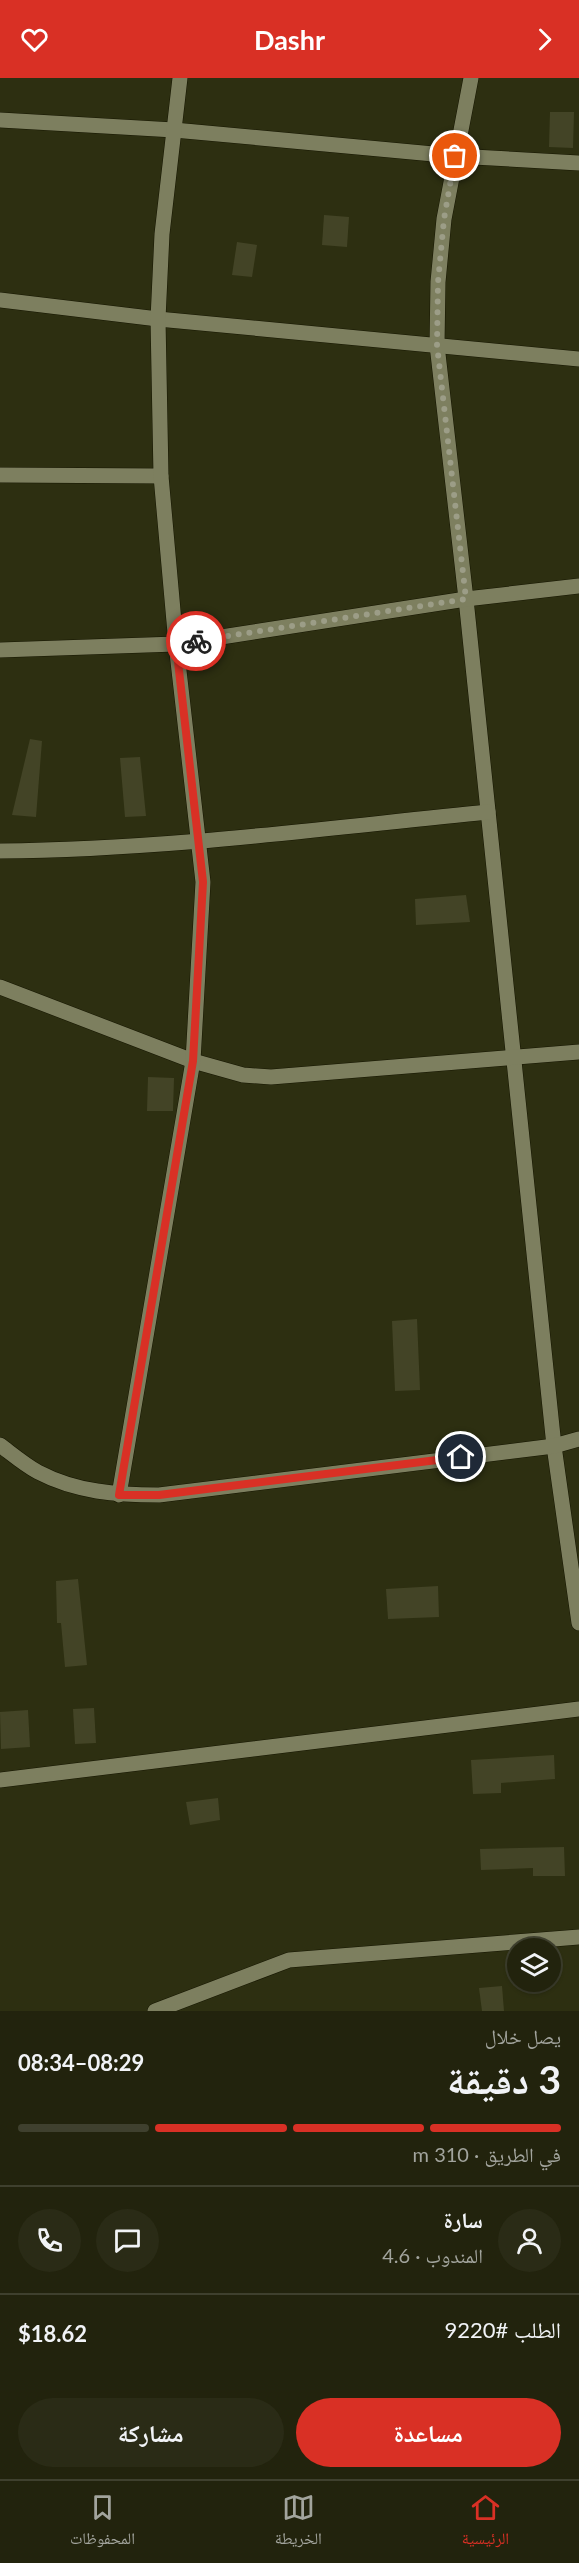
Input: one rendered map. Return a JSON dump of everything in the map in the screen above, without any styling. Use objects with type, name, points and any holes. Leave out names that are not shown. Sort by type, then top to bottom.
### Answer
[{"type":"street","points":[[119,1495],[193,1061],[203,882],[176,644],[161,476],[158,319],[162,234],[180,78]]},
{"type":"street","points":[[471,78],[444,219],[438,282],[437,345],[515,1058],[554,1446],[579,1623]]},
{"type":"street","points":[[0,120],[174,130],[455,156],[579,163]]},
{"type":"street","points":[[0,300],[158,319],[579,359]]},
{"type":"street","points":[[0,475],[161,476]]},
{"type":"street","points":[[0,650],[176,644],[466,599],[579,585]]},
{"type":"street","points":[[0,851],[96,849],[199,841],[488,812]]},
{"type":"street","points":[[0,987],[193,1061],[243,1075],[271,1077],[579,1052]]},
{"type":"street","points":[[0,1445],[37,1471],[64,1483],[91,1491],[119,1495],[159,1495],[554,1446],[579,1439]]},
{"type":"street","points":[[0,1780],[579,1709]]},
{"type":"street","points":[[155,2011],[289,1960],[579,1937]]},
{"type":"building","points":[[550,112],[574,112],[573,148],[549,147]]},
{"type":"building","points":[[324,215],[349,217],[347,247],[322,245]]},
{"type":"building","points":[[237,242],[257,245],[252,277],[232,275]]},
{"type":"building","points":[[30,739],[42,741],[36,817],[12,815]]},
{"type":"building","points":[[140,757],[146,816],[125,817],[120,758]]},
{"type":"building","points":[[466,895],[470,922],[416,925],[415,899]]},
{"type":"building","points":[[148,1077],[174,1078],[173,1111],[147,1111]]},
{"type":"building","points":[[417,1319],[420,1390],[395,1391],[392,1321]]},
{"type":"building","points":[[78,1579],[87,1665],[65,1667],[61,1623],[57,1623],[56,1581]]},
{"type":"building","points":[[438,1586],[439,1617],[388,1619],[386,1589]]},
{"type":"building","points":[[94,1708],[96,1743],[75,1744],[73,1709]]},
{"type":"building","points":[[28,1710],[30,1747],[1,1749],[0,1712]]},
{"type":"building","points":[[554,1755],[555,1779],[501,1783],[501,1793],[473,1794],[471,1760]]},
{"type":"building","points":[[218,1798],[220,1820],[190,1825],[186,1802]]},
{"type":"building","points":[[564,1847],[565,1876],[533,1876],[533,1868],[481,1870],[480,1849]]},
{"type":"building","points":[[502,1986],[504,2011],[482,2011],[479,1988]]},
{"type":"way so far","points":[[196,641],[466,599],[437,345],[438,282],[444,219],[455,156]]},
{"type":"route","points":[[196,641],[176,644],[203,882],[193,1061],[119,1495],[159,1495],[461,1457]]}]
